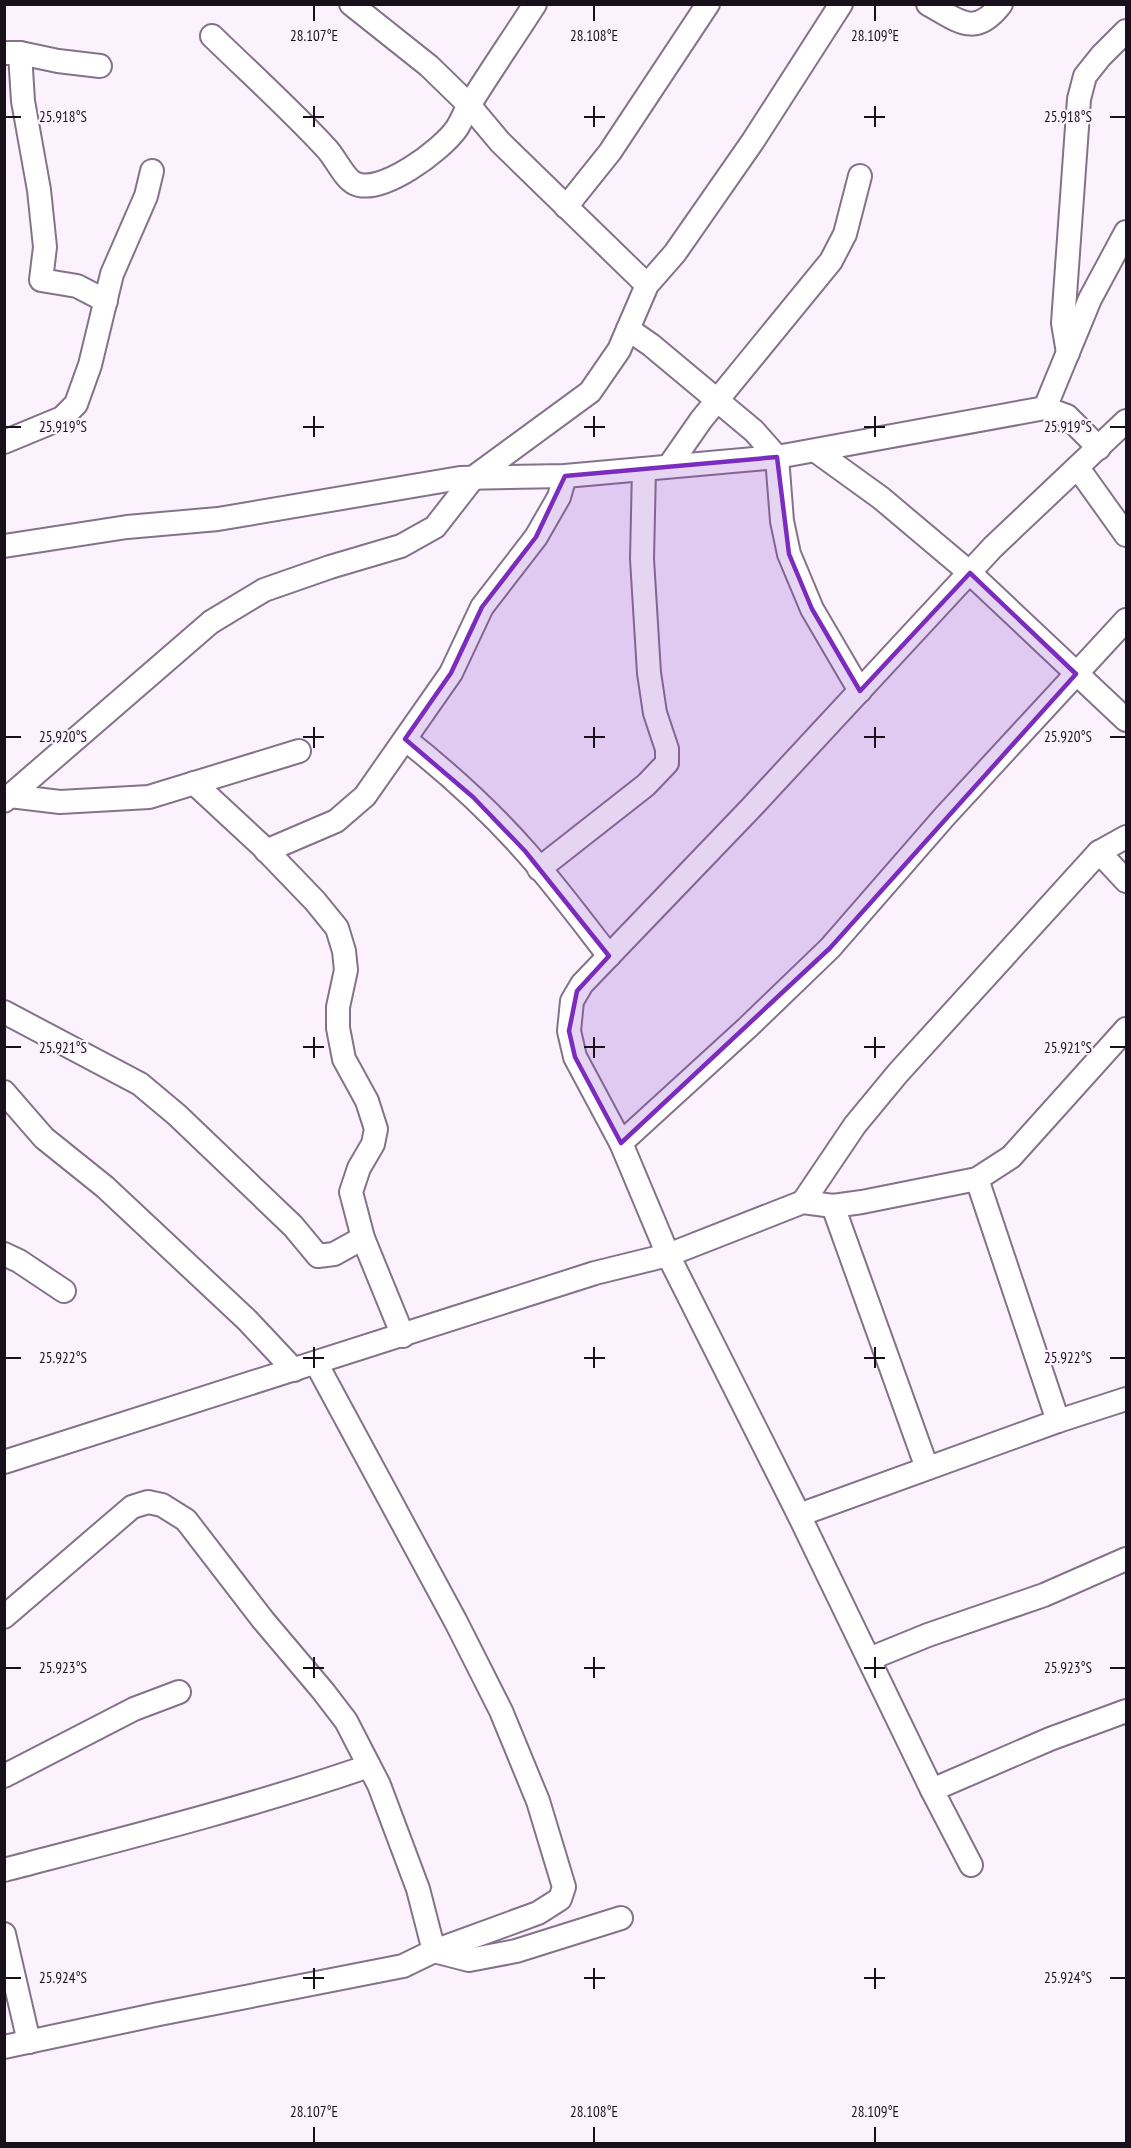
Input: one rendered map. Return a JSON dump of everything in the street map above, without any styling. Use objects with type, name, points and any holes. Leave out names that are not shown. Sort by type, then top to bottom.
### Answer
[{"type":"street","points":[[351,4],[377,13],[469,105],[500,142],[647,285]]},
{"type":"street","points":[[212,36],[327,149],[351,182],[359,185],[377,184],[428,157],[457,128],[469,105],[535,4]]},
{"type":"street","points":[[566,207],[610,152],[708,4]]},
{"type":"street","points":[[7,799],[212,622],[264,590],[400,546],[435,527],[474,477],[590,392],[619,350],[647,285],[675,253],[753,141],[841,4]]},
{"type":"street","points":[[928,4],[958,21],[979,24],[990,18],[1001,4]]},
{"type":"street","points":[[1068,353],[1063,323],[1079,99],[1085,76],[1126,31]]},
{"type":"street","points":[[100,66],[12,53],[39,190],[45,247],[41,280],[77,286],[106,302]]},
{"type":"street","points":[[4,442],[52,423],[67,415],[72,409],[90,365],[112,274],[146,196],[152,171]]},
{"type":"street","points":[[669,466],[717,401],[831,261],[845,234],[860,176]]},
{"type":"street","points":[[1045,408],[1090,299],[1126,232]]},
{"type":"street","points":[[628,329],[651,345],[754,431],[777,457],[782,521],[789,554],[812,609],[860,691]]},
{"type":"street","points":[[4,546],[127,527],[218,519],[474,477],[565,476],[777,457],[1045,408],[1067,416],[1099,448]]},
{"type":"street","points":[[971,1864],[932,1790],[799,1515],[668,1255],[621,1143],[574,1057],[569,1031],[572,1001],[577,991],[609,956],[750,809],[993,548],[1126,421]]},
{"type":"street","points":[[816,451],[881,498],[970,573],[1126,720]]},
{"type":"street","points":[[1078,468],[1126,535]]},
{"type":"street","points":[[539,869],[646,785],[667,763],[667,749],[655,713],[649,672],[642,559],[644,469]]},
{"type":"street","points":[[266,851],[336,820],[365,796],[451,673],[483,607],[536,537],[558,497],[565,476]]},
{"type":"street","points":[[621,1143],[748,1027],[830,948],[945,816],[1126,620]]},
{"type":"street","points":[[405,739],[473,797],[525,851],[609,956]]},
{"type":"street","points":[[7,799],[60,802],[149,797],[299,751]]},
{"type":"street","points":[[194,783],[266,851],[315,901],[337,928],[344,951],[346,970],[338,1007],[338,1028],[344,1059],[367,1101],[376,1129],[373,1144],[359,1168],[351,1192],[363,1238],[403,1335]]},
{"type":"street","points":[[803,1202],[862,1116],[906,1064],[1099,852],[1126,837]]},
{"type":"street","points":[[1099,852],[1126,881]]},
{"type":"street","points":[[4,1012],[141,1084],[177,1115],[292,1226],[318,1256],[334,1254],[363,1238]]},
{"type":"street","points":[[4,1462],[595,1274],[668,1255],[803,1202],[833,1206],[977,1179],[1011,1156],[1126,1029]]},
{"type":"street","points":[[4,1092],[44,1138],[105,1187],[247,1320],[294,1370]]},
{"type":"street","points":[[977,1179],[1059,1421]]},
{"type":"street","points":[[833,1206],[927,1468]]},
{"type":"street","points":[[4,1254],[19,1261],[64,1291]]},
{"type":"street","points":[[4,2047],[403,1966],[434,1951],[538,1913],[560,1899],[564,1887],[538,1801],[501,1711],[456,1622],[316,1364]]},
{"type":"street","points":[[799,1515],[1126,1399]]},
{"type":"street","points":[[4,1617],[132,1507],[148,1502],[162,1505],[186,1520],[346,1722],[379,1785],[418,1889],[434,1951]]},
{"type":"street","points":[[868,1659],[1044,1595],[1126,1559]]},
{"type":"street","points":[[4,1776],[134,1709],[179,1692]]},
{"type":"street","points":[[932,1790],[1050,1739],[1126,1711]]},
{"type":"street","points":[[4,1870],[325,1782],[369,1766]]},
{"type":"street","points":[[434,1951],[469,1960],[516,1951],[621,1918]]},
{"type":"street","points":[[4,1934],[29,2042]]},
{"type":"highlighted area","points":[[777,457],[789,554],[812,609],[860,691],[970,573],[1076,674],[830,948],[621,1143],[575,1057],[569,1031],[577,991],[609,956],[525,851],[473,797],[405,739],[451,673],[482,607],[536,537],[565,476]]}]
